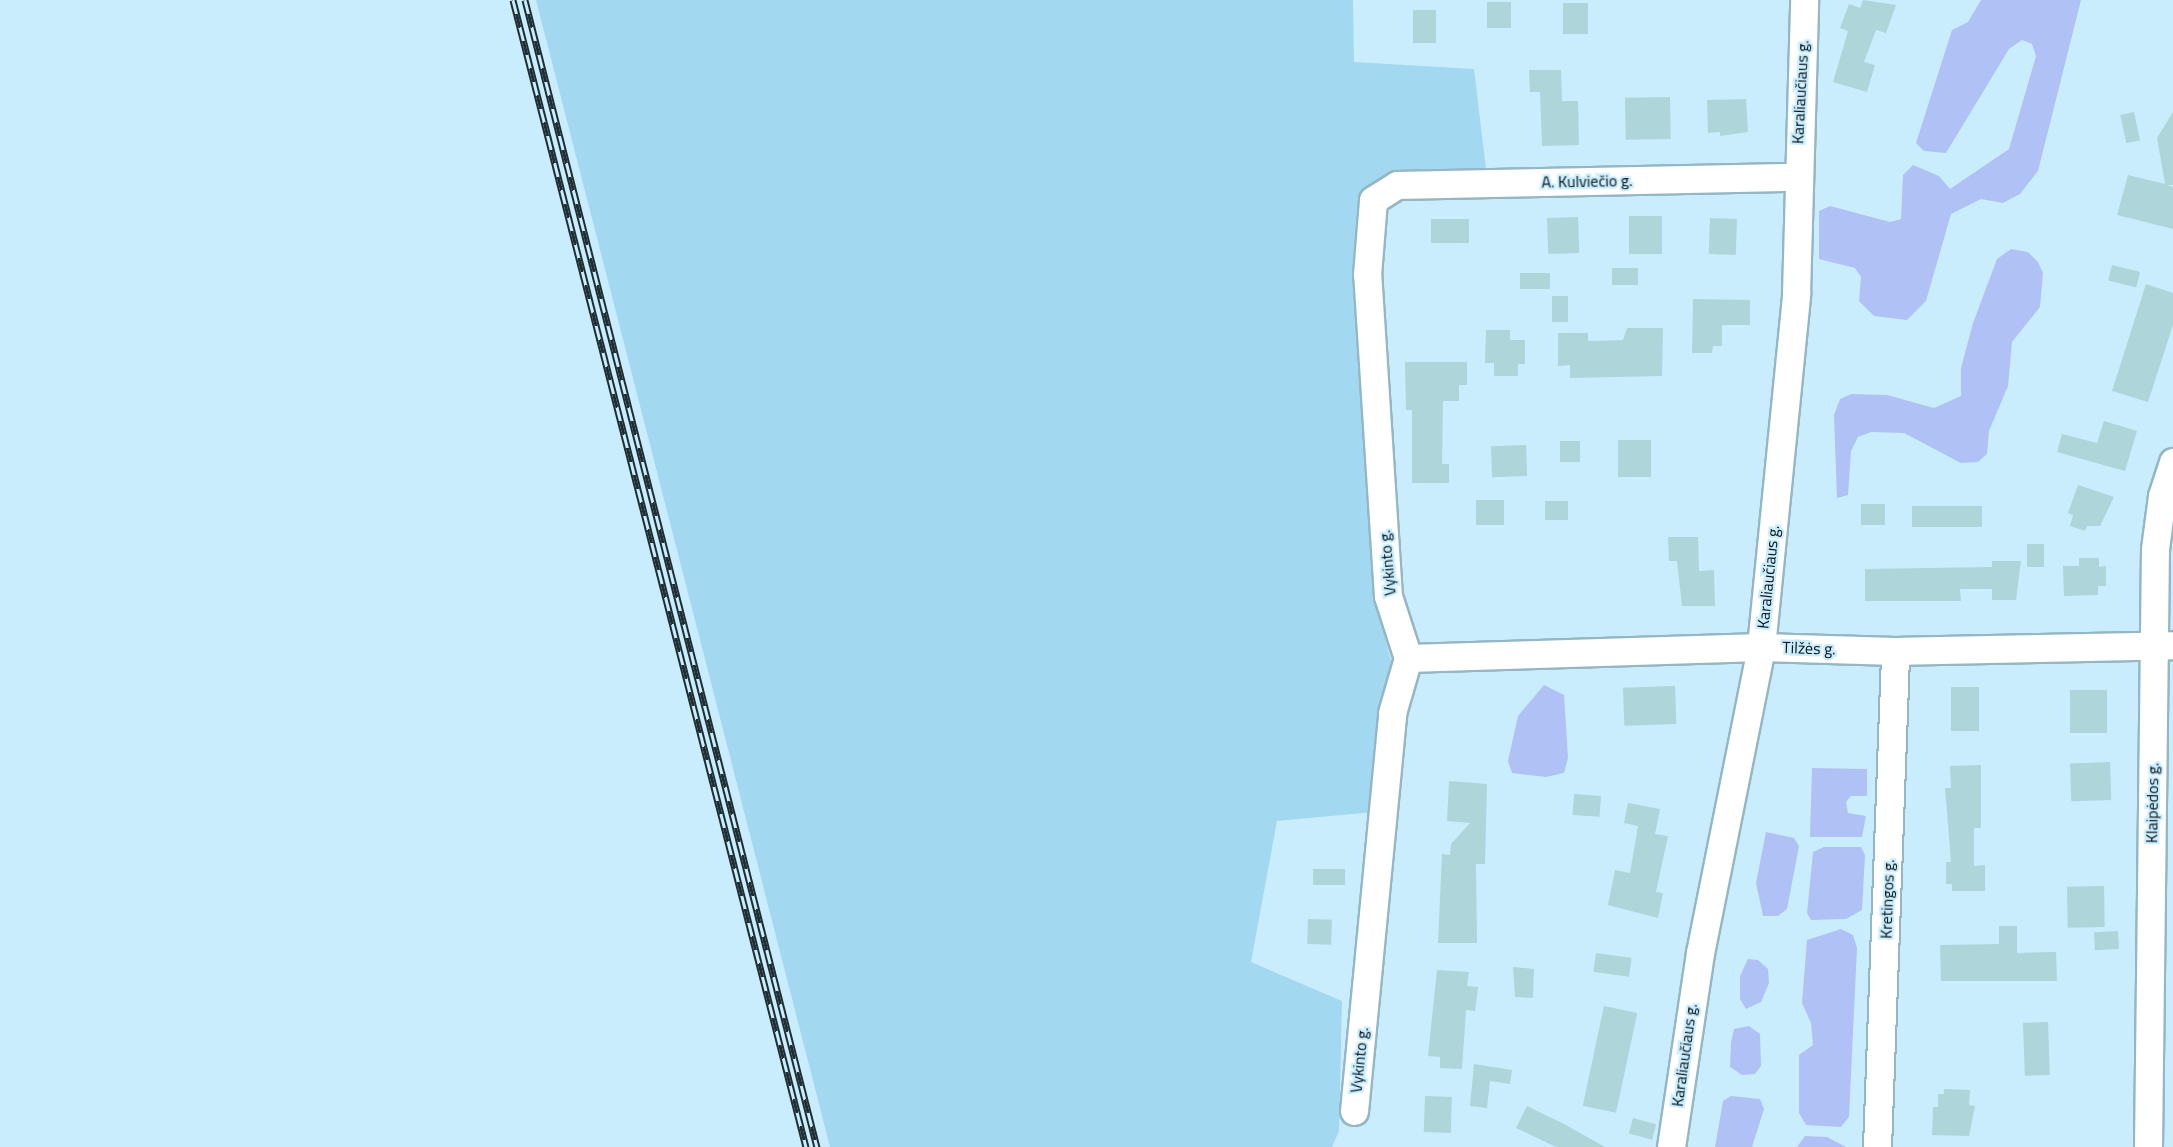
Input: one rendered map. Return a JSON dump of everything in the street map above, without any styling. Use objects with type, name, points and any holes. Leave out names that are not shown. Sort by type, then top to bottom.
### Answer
[{"type":"street","name":"Karaliaučiaus g.","points":[[1671,1147],[1700,953],[1761,647],[1796,294],[1796,177],[1804,0]]},
{"type":"street","name":"A. Kulviečio g.","points":[[1381,192],[1396,185],[1796,177]]},
{"type":"street","name":"Vykinto g.","points":[[1354,1111],[1392,713],[1408,658],[1388,596],[1367,275],[1373,200],[1381,192]]},
{"type":"street","name":"Klaipėdos g.","points":[[2148,1147],[2163,645],[2154,549],[2162,496],[2173,462]]},
{"type":"street","name":"Tilžės g.","points":[[1408,658],[1761,647],[1895,651],[2163,645]]},
{"type":"street","name":"Kretingos g.","points":[[1877,1147],[1895,651]]},
{"type":"shaded area","points":[[536,0],[1353,0],[1354,62],[1474,69],[1486,169],[1402,172],[1376,182],[1376,601],[1391,661],[1374,812],[1277,821],[1251,962],[1342,1001],[1339,1131],[1332,1147],[830,1147]]},
{"type":"shaded area","points":[[1981,0],[2081,0],[2038,171],[2020,194],[2003,203],[1981,199],[1951,214],[1926,301],[1907,320],[1874,316],[1859,301],[1861,277],[1855,268],[1819,259],[1819,211],[1830,206],[1890,222],[1901,219],[1903,175],[1913,165],[1939,176],[1950,189],[2009,149],[2036,56],[2032,44],[2022,40],[2009,49],[1946,153],[1924,151],[1916,143],[1952,30],[1968,22]]},
{"type":"shaded area","points":[[2011,249],[2028,252],[2038,262],[2043,273],[2040,307],[2012,342],[2008,386],[1989,431],[1987,454],[1978,462],[1961,463],[1904,433],[1871,432],[1858,437],[1851,451],[1848,495],[1837,498],[1834,415],[1840,399],[1851,394],[1887,395],[1934,408],[1961,396],[1961,368],[1973,323],[1997,259]]},
{"type":"shaded area","points":[[1544,685],[1564,695],[1568,758],[1564,773],[1546,777],[1512,773],[1508,761],[1518,716]]},
{"type":"shaded area","points":[[1812,768],[1867,769],[1867,796],[1851,796],[1846,802],[1848,813],[1866,816],[1862,837],[1810,837]]},
{"type":"shaded area","points":[[1766,832],[1794,838],[1799,846],[1787,909],[1778,916],[1763,916],[1756,883]]},
{"type":"shaded area","points":[[1824,847],[1861,847],[1865,855],[1862,910],[1846,919],[1811,920],[1807,913],[1813,852]]},
{"type":"shaded area","points":[[1841,929],[1853,935],[1857,948],[1849,1117],[1841,1127],[1806,1125],[1799,1113],[1799,1055],[1813,1045],[1811,1023],[1802,1003],[1807,940]]},
{"type":"shaded area","points":[[1748,959],[1758,960],[1768,969],[1769,983],[1761,1002],[1746,1009],[1740,999],[1740,976]]},
{"type":"shaded area","points":[[1749,1026],[1760,1034],[1761,1066],[1755,1074],[1742,1075],[1730,1067],[1731,1042],[1734,1029]]},
{"type":"shaded area","points":[[1731,1096],[1760,1099],[1764,1109],[1752,1147],[1715,1147],[1723,1101]]},
{"type":"shaded area","points":[[1805,1136],[1827,1137],[1846,1147],[1797,1147]]},
{"type":"building","points":[[1863,0],[1896,5],[1886,33],[1876,30],[1864,62],[1875,65],[1867,92],[1833,82],[1848,31],[1840,28],[1849,4],[1860,8]]},
{"type":"building","points":[[1487,2],[1511,2],[1511,28],[1487,28]]},
{"type":"building","points":[[1563,3],[1588,3],[1588,34],[1563,34]]},
{"type":"building","points":[[1413,10],[1436,10],[1436,43],[1413,43]]},
{"type":"building","points":[[1529,70],[1561,70],[1562,101],[1578,101],[1579,145],[1542,146],[1540,92],[1530,92]]},
{"type":"building","points":[[1670,97],[1671,139],[1626,140],[1625,98]]},
{"type":"building","points":[[1746,99],[1748,132],[1720,136],[1720,132],[1708,133],[1707,100]]},
{"type":"building","points":[[2134,112],[2140,140],[2126,143],[2120,115]]},
{"type":"building","points":[[2173,112],[2173,185],[2167,185],[2173,187],[2173,229],[2117,215],[2128,175],[2165,184],[2157,138]]},
{"type":"building","points":[[1629,216],[1662,216],[1662,254],[1629,254]]},
{"type":"building","points":[[1578,217],[1579,253],[1548,254],[1547,218]]},
{"type":"building","points":[[1710,218],[1737,219],[1736,255],[1709,254]]},
{"type":"building","points":[[1431,219],[1469,219],[1469,243],[1431,243]]},
{"type":"building","points":[[2112,265],[2140,272],[2136,288],[2108,281]]},
{"type":"building","points":[[1612,268],[1638,268],[1638,285],[1612,285]]},
{"type":"building","points":[[1520,273],[1550,273],[1550,289],[1520,289]]},
{"type":"building","points":[[2146,284],[2173,293],[2173,325],[2148,402],[2112,391]]},
{"type":"building","points":[[1552,296],[1568,296],[1568,322],[1552,322]]},
{"type":"building","points":[[1693,299],[1750,300],[1750,325],[1722,325],[1722,346],[1713,346],[1712,353],[1692,353]]},
{"type":"building","points":[[1627,328],[1663,328],[1662,376],[1570,378],[1570,365],[1558,366],[1558,333],[1588,333],[1588,341],[1623,340]]},
{"type":"building","points":[[1486,330],[1510,330],[1510,340],[1525,340],[1525,364],[1518,364],[1518,376],[1494,376],[1494,363],[1485,363]]},
{"type":"building","points":[[1405,362],[1467,362],[1467,385],[1459,385],[1459,401],[1443,401],[1442,464],[1449,464],[1449,483],[1412,483],[1412,410],[1406,410]]},
{"type":"building","points":[[2104,421],[2137,431],[2125,471],[2057,452],[2062,434],[2097,443]]},
{"type":"building","points":[[1618,440],[1651,440],[1651,477],[1618,477]]},
{"type":"building","points":[[1560,441],[1580,441],[1580,462],[1560,462]]},
{"type":"building","points":[[1526,445],[1527,476],[1492,477],[1491,446]]},
{"type":"building","points":[[2078,485],[2114,497],[2100,526],[2087,526],[2085,531],[2070,526],[2073,515],[2068,513]]},
{"type":"building","points":[[1476,500],[1504,500],[1504,525],[1476,525]]},
{"type":"building","points":[[1545,501],[1568,501],[1568,520],[1545,520]]},
{"type":"building","points":[[1861,504],[1885,504],[1885,525],[1861,525]]},
{"type":"building","points":[[1912,506],[1982,506],[1982,527],[1912,527]]},
{"type":"building","points":[[1668,537],[1698,537],[1699,571],[1714,570],[1715,606],[1682,606],[1677,561],[1669,561]]},
{"type":"building","points":[[2027,544],[2044,544],[2044,567],[2027,567]]},
{"type":"building","points":[[2079,558],[2099,558],[2099,567],[2106,566],[2106,586],[2098,586],[2098,595],[2064,596],[2063,566],[2079,566]]},
{"type":"building","points":[[1992,561],[2021,561],[2016,600],[1992,600],[1992,589],[1960,589],[1961,601],[1865,601],[1865,569],[1992,567]]},
{"type":"building","points":[[1675,686],[1676,724],[1624,726],[1623,688]]},
{"type":"building","points":[[1951,687],[1979,687],[1979,731],[1951,731]]},
{"type":"building","points":[[2070,690],[2107,690],[2107,733],[2070,733]]},
{"type":"building","points":[[2110,762],[2111,800],[2071,801],[2070,763]]},
{"type":"building","points":[[1981,765],[1981,828],[1974,828],[1974,866],[1985,865],[1985,891],[1952,891],[1952,884],[1946,884],[1946,862],[1951,862],[1945,788],[1951,788],[1950,766]]},
{"type":"building","points":[[1449,781],[1487,784],[1485,864],[1476,864],[1477,943],[1438,943],[1442,854],[1450,855],[1451,844],[1470,823],[1447,821]]},
{"type":"building","points":[[1574,794],[1601,796],[1599,817],[1573,815]]},
{"type":"building","points":[[1628,803],[1660,809],[1655,834],[1668,836],[1656,892],[1663,893],[1658,918],[1608,905],[1615,870],[1630,873],[1638,826],[1624,823]]},
{"type":"building","points":[[1313,869],[1345,869],[1345,885],[1313,885]]},
{"type":"building","points":[[2104,886],[2105,927],[2068,928],[2067,887]]},
{"type":"building","points":[[1308,919],[1332,920],[1331,945],[1307,944]]},
{"type":"building","points":[[1999,926],[2017,926],[2017,953],[2056,952],[2057,981],[1941,981],[1940,945],[1999,944]]},
{"type":"building","points":[[2118,931],[2119,949],[2095,950],[2094,932]]},
{"type":"building","points":[[1596,953],[1632,958],[1629,977],[1593,972]]},
{"type":"building","points":[[1513,967],[1534,969],[1533,998],[1515,997]]},
{"type":"building","points":[[1437,970],[1469,972],[1467,986],[1478,987],[1475,1011],[1466,1010],[1462,1069],[1440,1068],[1440,1057],[1428,1056]]},
{"type":"building","points":[[1604,1006],[1637,1013],[1616,1113],[1583,1106]]},
{"type":"building","points":[[2048,1022],[2050,1075],[2025,1076],[2023,1023]]},
{"type":"building","points":[[1474,1064],[1512,1070],[1510,1084],[1490,1081],[1487,1108],[1470,1106]]},
{"type":"building","points":[[1944,1089],[1970,1090],[1969,1105],[1975,1106],[1969,1136],[1932,1135],[1933,1107],[1938,1107],[1938,1094],[1944,1094]]},
{"type":"building","points":[[1425,1096],[1452,1097],[1451,1133],[1424,1132]]},
{"type":"building","points":[[1527,1106],[1605,1147],[1556,1147],[1516,1128]]},
{"type":"building","points":[[1633,1118],[1656,1124],[1652,1140],[1629,1133]]},
{"type":"railway","points":[[513,0],[806,1147]]},
{"type":"railway","points":[[525,0],[817,1147]]}]
